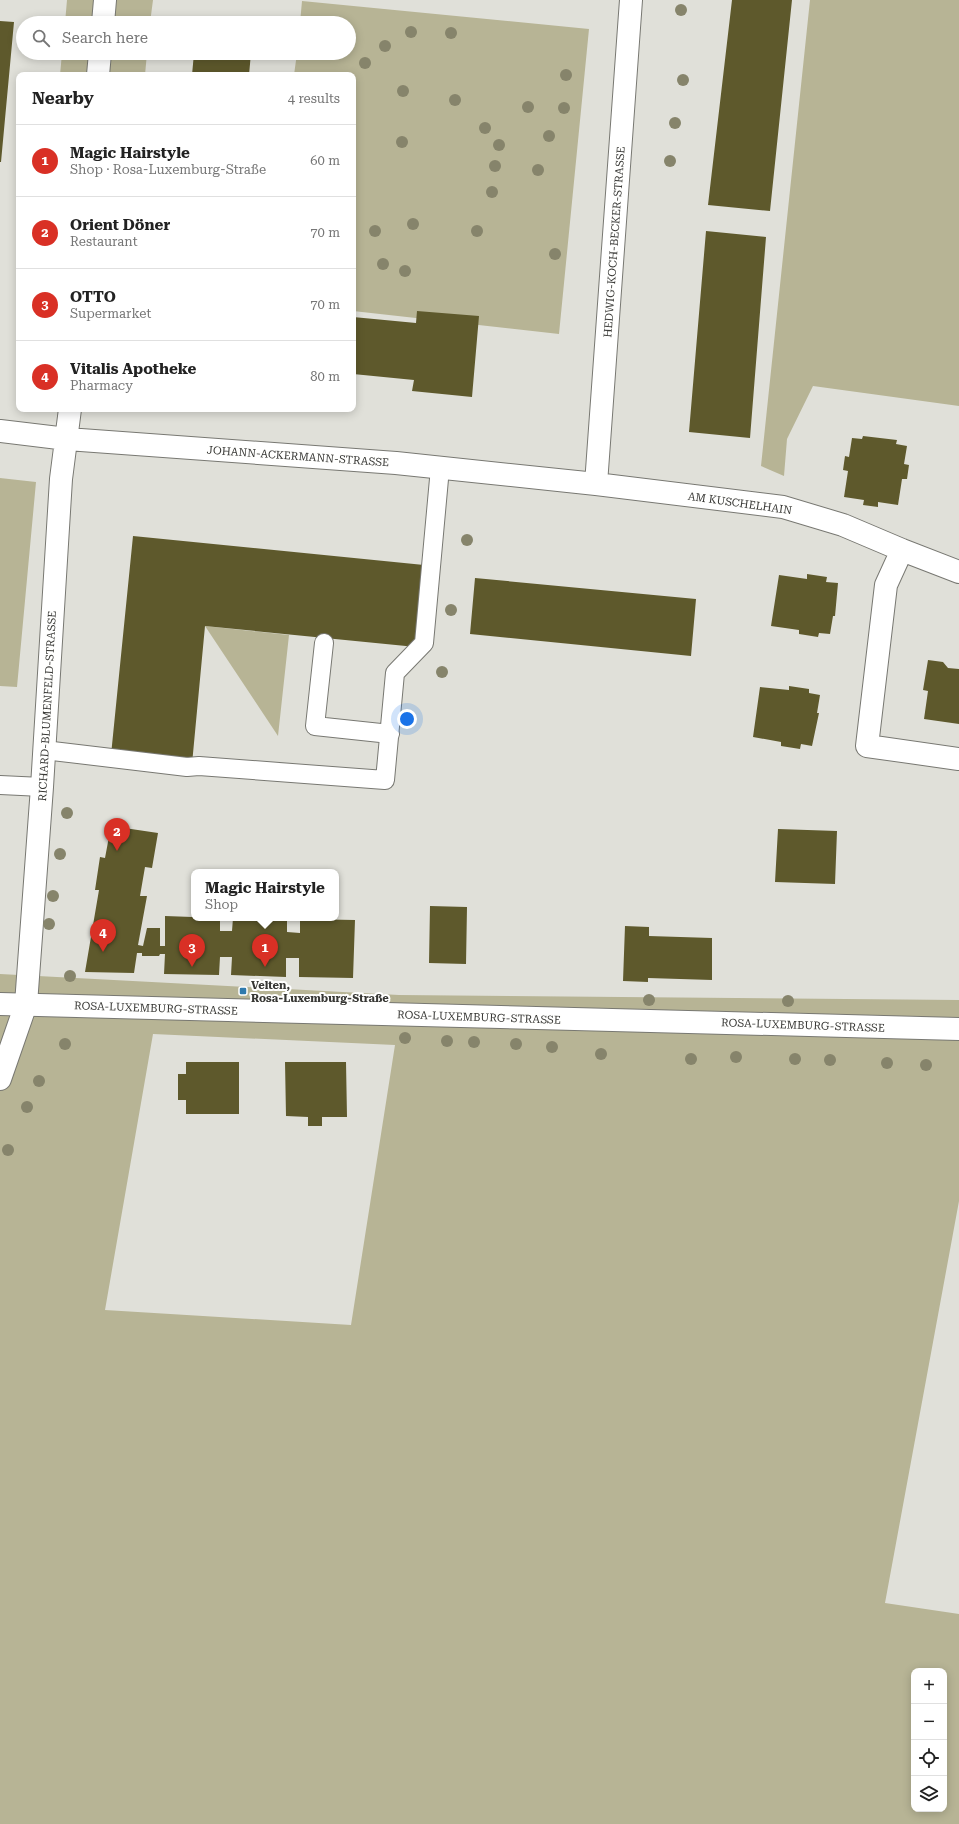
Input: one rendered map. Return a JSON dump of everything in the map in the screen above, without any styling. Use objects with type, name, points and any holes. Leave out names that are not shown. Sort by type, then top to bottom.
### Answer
[{"type":"street","points":[[103,16],[104,0]]},
{"type":"street","name":"HEDWIG-KOCH-BECKER-STRASSE","points":[[596,484],[631,0]]},
{"type":"street","points":[[98,72],[99,60]]},
{"type":"street","name":"RICHARD-BLUMENFELD-STRASSE","points":[[0,1079],[26,1004],[42,787],[61,479],[70,412]]},
{"type":"street","name":"JOHANN-ACKERMANN-STRASSE","points":[[0,431],[67,439],[396,463],[596,484]]},
{"type":"street","name":"AM KUSCHELHAIN","points":[[596,484],[783,507],[843,525],[959,572]]},
{"type":"street","points":[[902,550],[886,584],[867,746],[959,759]]},
{"type":"street","name":"ROSA-LUXEMBURG-STRASSE","points":[[0,1004],[959,1029]]},
{"type":"lane","points":[[44,750],[186,767],[200,766],[385,780],[395,673],[424,643],[440,468]]},
{"type":"lane","points":[[324,643],[316,726],[390,734]]},
{"type":"lane","points":[[0,785],[42,787]]},
{"type":"shaded area","points":[[67,0],[153,0],[151,16],[66,16]]},
{"type":"shaded area","points":[[810,0],[959,0],[959,406],[813,386],[787,439],[784,476],[761,466]]},
{"type":"shaded area","points":[[302,1],[589,29],[559,334],[356,311],[356,72],[294,72],[296,60],[356,60],[356,16],[301,16]]},
{"type":"shaded area","points":[[61,60],[146,60],[145,72],[60,72]]},
{"type":"shaded area","points":[[0,478],[36,482],[17,687],[0,686]]},
{"type":"shaded area","points":[[205,626],[289,635],[278,736]]},
{"type":"shaded area","points":[[0,974],[399,995],[959,1000],[959,1201],[885,1603],[959,1614],[959,1824],[0,1824]],"holes":[[[153,1034],[395,1045],[351,1325],[105,1310]]]},
{"type":"building","points":[[732,0],[792,0],[770,211],[708,205]]},
{"type":"building","points":[[0,21],[14,22],[1,162],[0,162]]},
{"type":"building","points":[[193,60],[250,60],[249,72],[192,72]]},
{"type":"building","points":[[706,231],[766,237],[750,438],[689,432]]},
{"type":"building","points":[[417,311],[479,316],[472,397],[412,391],[414,380],[356,374],[356,317],[416,323]]},
{"type":"building","points":[[863,436],[897,440],[896,444],[907,446],[904,464],[909,465],[907,479],[902,479],[898,505],[878,502],[878,507],[863,505],[864,500],[844,497],[848,471],[843,470],[845,456],[849,457],[852,438],[862,439]]},
{"type":"building","points":[[133,536],[424,565],[416,647],[205,626],[192,764],[111,755]]},
{"type":"building","points":[[807,574],[827,577],[826,582],[838,583],[835,616],[833,616],[830,634],[819,633],[818,637],[799,634],[799,630],[771,626],[779,575],[807,579]]},
{"type":"building","points":[[475,578],[696,599],[691,656],[470,634]]},
{"type":"building","points":[[928,660],[943,662],[948,668],[959,669],[959,724],[924,719],[928,691],[923,690]]},
{"type":"building","points":[[789,686],[809,689],[809,693],[820,695],[817,713],[819,713],[812,746],[801,744],[800,749],[781,746],[781,742],[753,737],[760,687],[789,690]]},
{"type":"building","points":[[111,826],[158,833],[152,868],[145,867],[140,896],[147,896],[138,945],[143,946],[147,928],[160,928],[160,946],[165,946],[165,916],[191,917],[191,921],[220,921],[220,931],[232,931],[233,921],[287,921],[287,932],[300,933],[300,921],[355,920],[353,978],[299,977],[299,958],[286,958],[286,977],[231,975],[232,957],[220,957],[219,975],[164,974],[165,954],[160,954],[159,956],[142,956],[142,953],[137,953],[134,973],[85,972],[99,890],[95,890],[100,857],[105,858]]},
{"type":"building","points":[[778,829],[837,831],[835,884],[775,882]]},
{"type":"building","points":[[430,906],[467,907],[466,964],[429,963]]},
{"type":"building","points":[[625,926],[649,927],[649,936],[712,938],[712,980],[648,978],[648,982],[623,981]]},
{"type":"building","points":[[186,1062],[239,1062],[239,1114],[186,1114],[186,1100],[178,1100],[178,1074],[186,1074]]},
{"type":"building","points":[[285,1062],[346,1062],[347,1117],[322,1117],[322,1126],[308,1126],[308,1117],[286,1116]]},
{"type":"place","name":"Orient Döner","points":[[117,851]]},
{"type":"place","name":"Vitalis Apotheke","points":[[103,952]]},
{"type":"place","name":"OTTO","points":[[192,967]]},
{"type":"place","name":"Magic Hairstyle","points":[[265,967]]},
{"type":"place","name":"Velten, Rosa-Luxemburg-Straße","points":[[243,991]]}]
